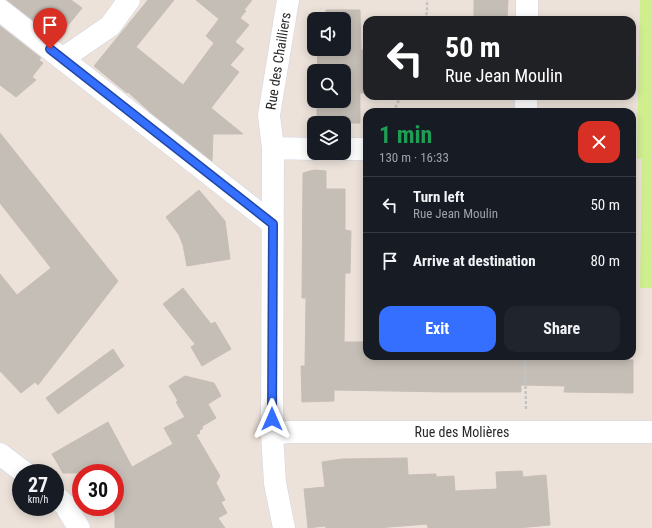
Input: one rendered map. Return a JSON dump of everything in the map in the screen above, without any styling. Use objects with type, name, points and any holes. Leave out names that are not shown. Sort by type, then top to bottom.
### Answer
[{"type":"street","points":[[62,59],[110,26],[129,0]]},
{"type":"street","name":"Rue des Chailliers","points":[[284,528],[275,482],[272,434],[273,148],[269,115],[288,0]]},
{"type":"street","points":[[526,16],[527,0]]},
{"type":"street","points":[[0,10],[273,224]]},
{"type":"street","points":[[273,148],[307,149]]},
{"type":"street","points":[[351,149],[363,150]]},
{"type":"street","name":"Rue des Molières","points":[[272,434],[289,432],[652,432]]},
{"type":"street","points":[[0,454],[13,464]]},
{"type":"street","points":[[64,504],[79,528]]},
{"type":"path","points":[[426,16],[427,0]]},
{"type":"path","points":[[525,360],[526,432]]},
{"type":"green space","points":[[640,0],[652,0],[652,288],[640,288],[642,159],[637,158]]},
{"type":"building","points":[[7,0],[71,0],[82,8],[57,39]]},
{"type":"building","points":[[148,0],[174,0],[136,47],[183,85],[214,43],[206,36],[219,19],[196,0],[252,0],[240,18],[249,25],[235,42],[244,49],[230,65],[239,72],[211,108],[243,134],[213,134],[212,161],[94,66]]},
{"type":"building","points":[[474,0],[508,0],[507,16],[474,16]]},
{"type":"building","points":[[326,10],[360,10],[361,50],[363,50],[363,93],[360,93],[360,123],[351,123],[351,116],[317,116],[317,108],[351,108],[351,64],[317,64],[318,56],[351,56],[351,12],[326,12]]},
{"type":"building","points":[[0,26],[41,58],[39,60],[43,63],[32,77],[36,80],[16,97],[0,85]]},
{"type":"building","points":[[0,133],[118,281],[38,385],[35,382],[21,393],[0,371],[0,274],[17,295],[51,268],[0,203]]},
{"type":"building","points":[[314,170],[326,171],[326,189],[345,189],[345,230],[351,231],[350,273],[345,273],[344,342],[363,342],[363,360],[633,360],[633,393],[564,392],[565,386],[521,385],[521,392],[334,390],[334,401],[302,402],[301,366],[305,366],[306,298],[302,298],[303,173]]},
{"type":"building","points":[[199,190],[225,221],[230,259],[187,266],[183,245],[179,235],[166,217]]},
{"type":"building","points":[[183,288],[211,324],[215,322],[231,349],[202,366],[191,347],[195,344],[163,304]]},
{"type":"building","points":[[113,349],[124,366],[58,414],[46,398]]},
{"type":"building","points":[[185,376],[214,383],[221,396],[208,404],[216,418],[201,427],[203,428],[199,431],[200,433],[196,435],[220,476],[216,483],[225,500],[221,502],[227,513],[218,518],[225,528],[115,528],[115,516],[124,516],[124,464],[72,464],[72,473],[64,473],[64,464],[58,464],[52,454],[108,422],[132,467],[173,444],[164,428],[185,417],[169,386]]},
{"type":"building","points":[[407,458],[408,475],[436,474],[436,477],[454,476],[455,491],[497,489],[496,472],[522,471],[523,477],[546,475],[550,525],[517,528],[428,528],[427,524],[377,528],[326,528],[325,526],[308,528],[304,489],[325,487],[322,462],[342,459]]},
{"type":"route","points":[[50,49],[273,224],[272,419]]}]
